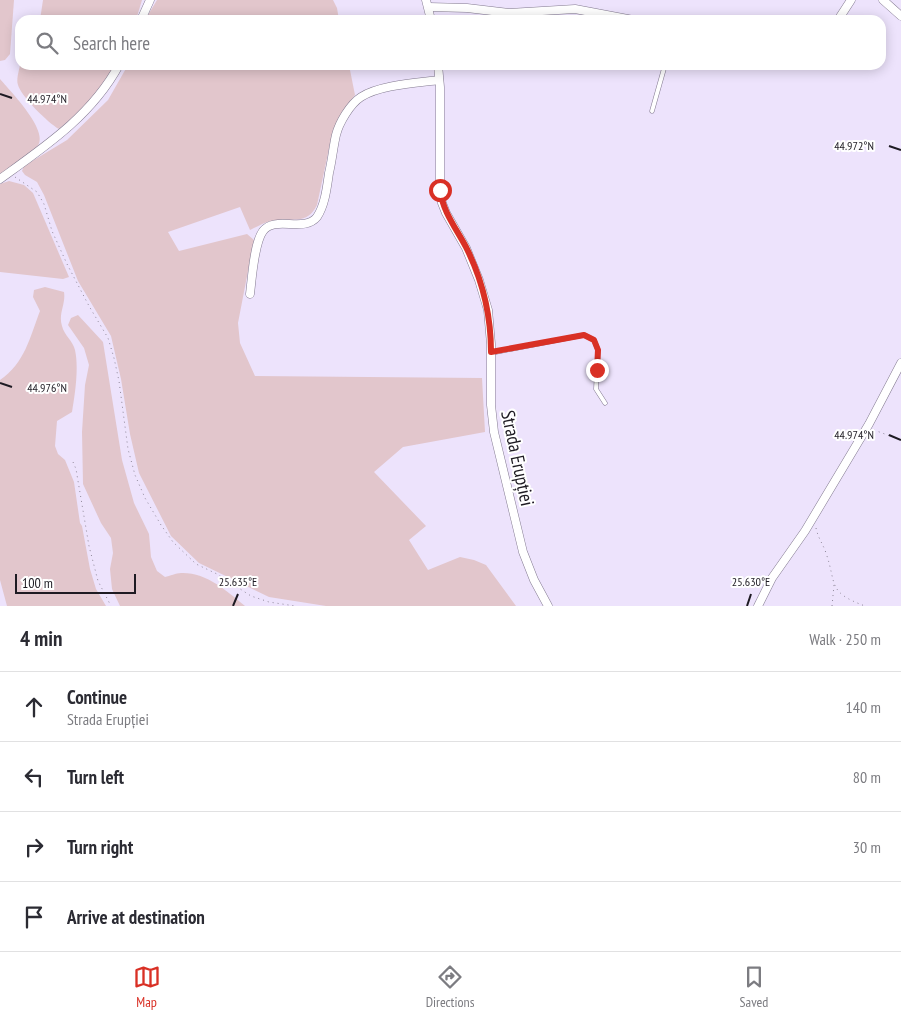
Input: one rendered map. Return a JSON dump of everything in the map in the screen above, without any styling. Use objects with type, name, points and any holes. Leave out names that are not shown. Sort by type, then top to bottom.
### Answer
[{"type":"street","points":[[143,15],[150,0]]},
{"type":"street","points":[[841,15],[851,0]]},
{"type":"street","points":[[883,0],[901,16]]},
{"type":"street","points":[[428,4],[509,12],[576,10],[604,15]]},
{"type":"street","points":[[0,179],[46,147],[92,105],[116,70]]},
{"type":"street","name":"Strada Erupției","points":[[438,70],[440,190],[442,203],[466,248],[479,280],[488,310],[491,352],[491,405],[494,432],[523,552],[534,580],[548,606]]},
{"type":"street","points":[[250,294],[259,239],[263,230],[273,225],[307,223],[314,220],[318,215],[324,200],[336,134],[354,104],[361,98],[383,89],[439,80]]},
{"type":"street","points":[[758,606],[772,578],[805,531],[867,427],[901,363]]},
{"type":"lane","points":[[652,111],[664,70]]},
{"type":"lane","points":[[491,352],[584,335],[594,340],[598,350],[596,389],[605,403]]},
{"type":"path","points":[[7,174],[25,183],[37,192],[44,204],[52,231],[67,264],[108,338],[120,381],[128,448],[135,475],[145,498],[161,525],[173,542],[196,564],[217,574],[251,596],[269,602],[295,606]]},
{"type":"path","points":[[867,427],[901,440]]},
{"type":"path","points":[[73,462],[76,469],[88,546],[98,581],[111,606]]},
{"type":"path","points":[[814,516],[818,537],[826,554],[834,584],[842,596],[865,606]]},
{"type":"path","points":[[832,606],[834,584]]},
{"type":"shaded area","points":[[0,0],[14,0],[10,54],[5,60],[0,61]]},
{"type":"shaded area","points":[[43,0],[142,0],[138,15],[41,15]]},
{"type":"shaded area","points":[[157,0],[333,0],[338,15],[148,15]]},
{"type":"shaded area","points":[[19,70],[112,70],[90,103],[59,129],[48,121],[24,96],[17,80]]},
{"type":"shaded area","points":[[125,70],[350,70],[355,95],[333,130],[317,205],[313,212],[303,218],[263,223],[250,230],[240,207],[168,232],[179,251],[247,234],[254,240],[238,323],[240,343],[255,376],[482,378],[485,432],[403,447],[374,472],[426,526],[409,540],[428,570],[460,557],[474,560],[486,565],[516,606],[326,606],[269,597],[199,563],[171,536],[139,473],[111,336],[78,281],[37,182],[22,171],[24,166],[67,140],[108,100]]},
{"type":"shaded area","points":[[0,79],[34,122],[39,132],[40,140],[33,151],[0,175]]},
{"type":"shaded area","points":[[9,181],[24,185],[33,193],[69,277],[63,279],[0,272],[0,184]]},
{"type":"shaded area","points":[[45,287],[64,292],[61,322],[74,347],[77,365],[72,412],[57,421],[55,446],[58,454],[65,460],[74,482],[80,523],[90,569],[96,589],[106,606],[7,606],[0,580],[0,380],[15,366],[26,349],[40,311],[33,297],[34,290]]},
{"type":"shaded area","points":[[78,315],[103,342],[122,460],[134,503],[149,534],[151,557],[157,571],[165,577],[181,573],[207,579],[231,594],[245,606],[120,606],[112,589],[110,569],[113,553],[111,538],[101,523],[83,484],[82,432],[85,385],[89,365],[84,348],[68,325],[71,318]]},
{"type":"route","points":[[440,190],[442,203],[466,248],[479,280],[488,310],[491,352],[584,335],[594,340],[598,350],[597,370]]}]
